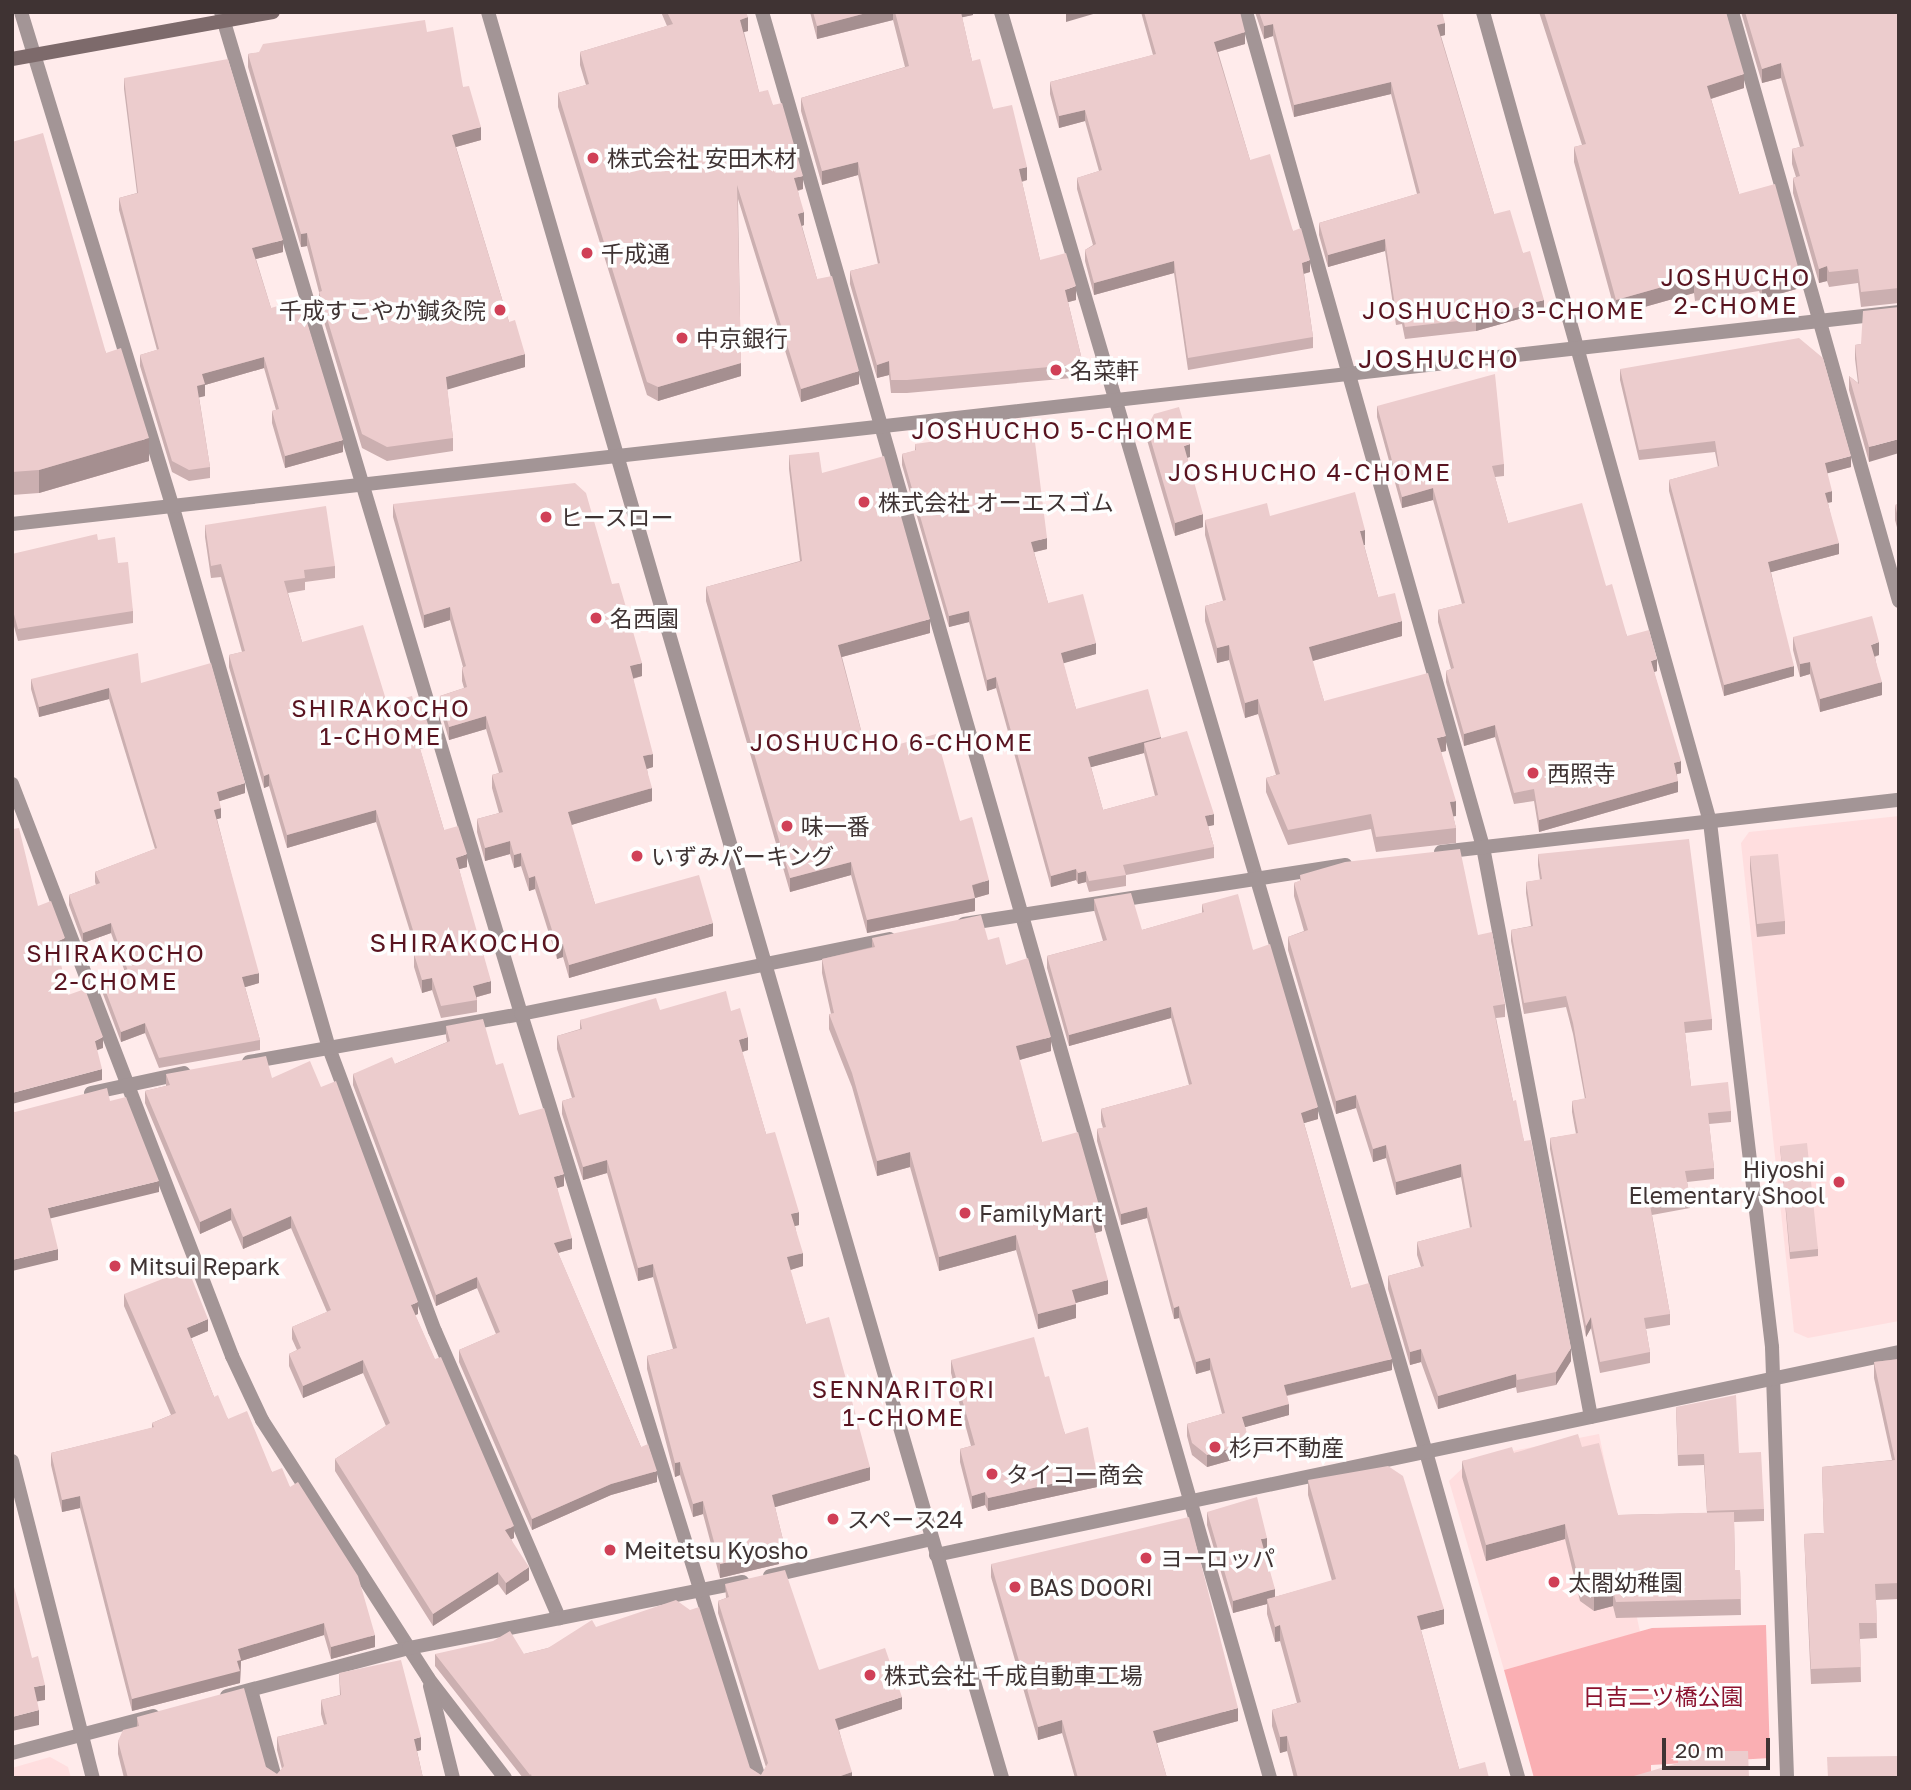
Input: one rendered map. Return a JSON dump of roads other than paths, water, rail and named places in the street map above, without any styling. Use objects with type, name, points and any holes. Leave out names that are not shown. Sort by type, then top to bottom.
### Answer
[{"type":"main road","points":[[12,59],[222,17],[273,12]]},
{"type":"street","points":[[21,12],[173,508],[329,1048],[435,1331],[559,1618]]},
{"type":"street","points":[[488,12],[1002,1778]]},
{"type":"street","points":[[762,12],[1188,1502],[1270,1778]]},
{"type":"street","points":[[1001,12],[1426,1452],[1517,1778]]},
{"type":"street","points":[[1246,12],[1483,847],[1591,1417]]},
{"type":"street","points":[[1483,12],[1710,822],[1773,1380],[1787,1778]]},
{"type":"street","points":[[1732,12],[1899,601]]},
{"type":"street","points":[[222,17],[365,484],[521,1014],[759,1778]]},
{"type":"street","points":[[12,524],[173,508],[615,453],[881,428],[1899,312]]},
{"type":"street","points":[[12,784],[232,1356],[262,1420],[428,1678],[505,1778]]},
{"type":"street","points":[[1429,854],[1899,800]]},
{"type":"street","points":[[952,926],[1020,912],[1254,876],[1362,863]]},
{"type":"street","points":[[234,1064],[521,1014],[898,937]]},
{"type":"street","points":[[76,1097],[127,1083],[194,1071]]},
{"type":"street","points":[[936,1555],[1899,1352]]},
{"type":"street","points":[[12,1461],[93,1778]]},
{"type":"street","points":[[212,1700],[409,1648],[700,1592],[932,1539]]},
{"type":"street","points":[[428,1678],[453,1778]]},
{"type":"street","points":[[251,1690],[275,1778]]},
{"type":"street","points":[[12,1753],[173,1710]]},
{"type":"place","name":"株式会社 安田木材","points":[[593,158]]},
{"type":"place","name":"千成通","points":[[587,253]]},
{"type":"place","name":"千成すこやか鍼灸院","points":[[500,310]]},
{"type":"place","name":"中京銀行","points":[[682,338]]},
{"type":"place","name":"名菜軒","points":[[1056,370]]},
{"type":"place","name":"株式会社 オーエスゴム","points":[[864,502]]},
{"type":"place","name":"ヒースロー","points":[[546,517]]},
{"type":"place","name":"名西園","points":[[596,618]]},
{"type":"place","name":"西照寺","points":[[1533,773]]},
{"type":"place","name":"味一番","points":[[787,826]]},
{"type":"place","name":"いずみパーキング","points":[[637,856]]},
{"type":"place","name":"Hiyoshi Elementary Shool","points":[[1839,1182]]},
{"type":"place","name":"FamilyMart","points":[[965,1213]]},
{"type":"place","name":"Mitsui Repark","points":[[115,1266]]},
{"type":"place","name":"杉戸不動産","points":[[1215,1447]]},
{"type":"place","name":"タイコー商会","points":[[992,1474]]},
{"type":"place","name":"スペース24","points":[[833,1519]]},
{"type":"place","name":"Meitetsu Kyosho","points":[[610,1550]]},
{"type":"place","name":"ヨーロッパ","points":[[1146,1558]]},
{"type":"place","name":"太閤幼稚園","points":[[1554,1582]]},
{"type":"place","name":"BAS DOORI","points":[[1015,1587]]},
{"type":"place","name":"株式会社 千成自動車工場","points":[[870,1675]]},
{"type":"district","name":"JOSHUCHO 2-CHOME","points":[[1736,291]]},
{"type":"district","name":"JOSHUCHO 3-CHOME","points":[[1504,310]]},
{"type":"district","name":"JOSHUCHO","points":[[1439,359]]},
{"type":"district","name":"JOSHUCHO 5-CHOME","points":[[1053,430]]},
{"type":"district","name":"JOSHUCHO 4-CHOME","points":[[1310,472]]},
{"type":"district","name":"SHIRAKOCHO 1-CHOME","points":[[381,722]]},
{"type":"district","name":"JOSHUCHO 6-CHOME","points":[[892,742]]},
{"type":"district","name":"SHIRAKOCHO","points":[[466,943]]},
{"type":"district","name":"SHIRAKOCHO 2-CHOME","points":[[116,967]]},
{"type":"district","name":"SENNARITORI 1-CHOME","points":[[904,1403]]},
{"type":"park label","name":"日吉二ツ橋公園","points":[[1663,1696]]}]
